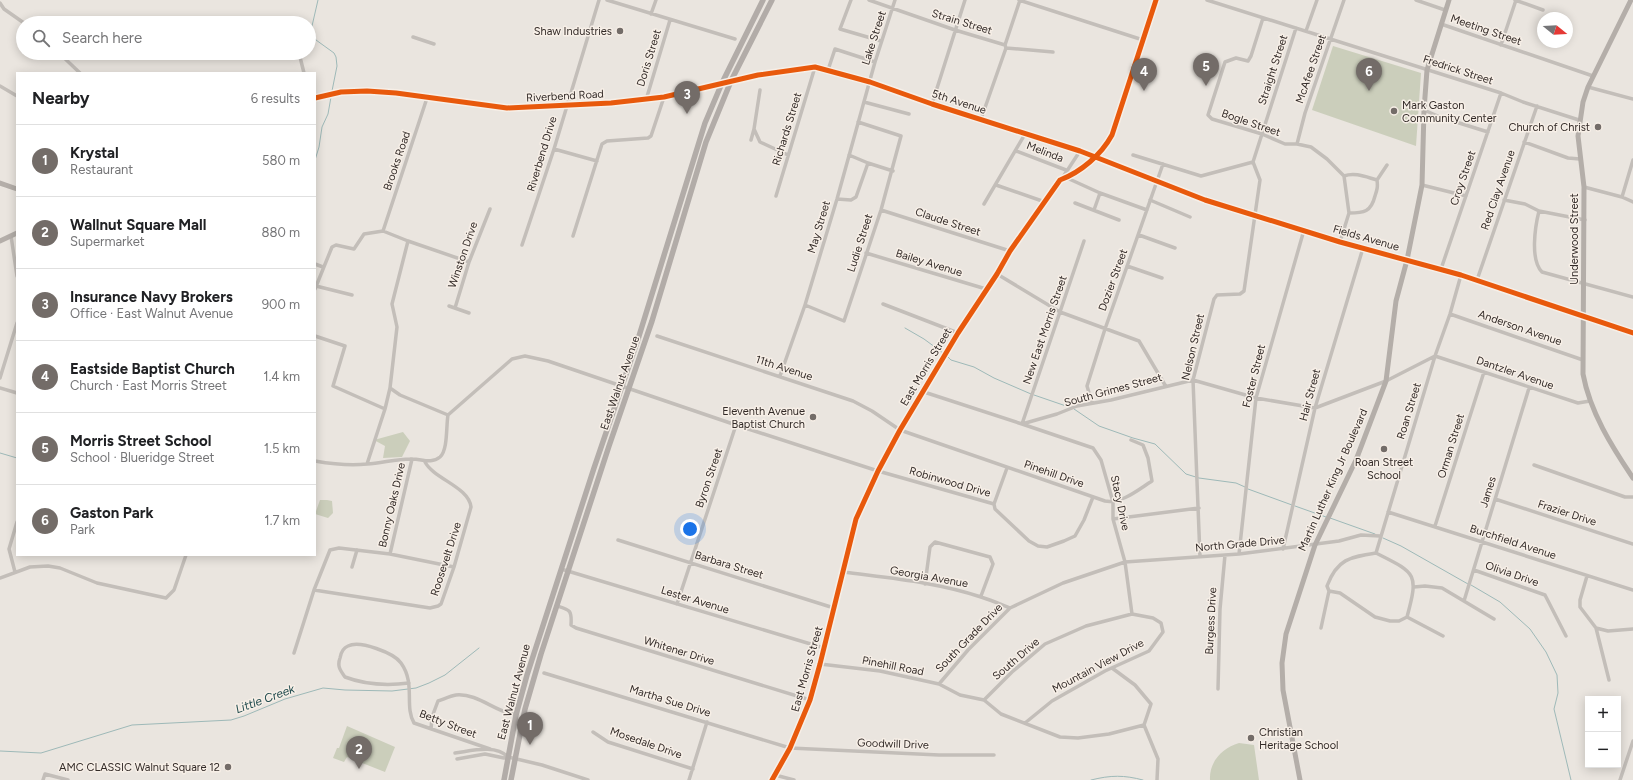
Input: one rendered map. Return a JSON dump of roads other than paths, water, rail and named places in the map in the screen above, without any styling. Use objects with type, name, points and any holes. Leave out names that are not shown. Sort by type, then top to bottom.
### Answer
[{"type":"main road","name":"East Walnut Avenue","points":[[504,780],[516,715],[527,674],[622,387],[705,123],[722,83],[763,0]]},
{"type":"main road","name":"East Walnut Avenue","points":[[511,780],[532,682],[668,272],[706,142],[731,81],[772,0]]},
{"type":"main road","points":[[660,269],[668,272]]},
{"type":"street","name":"Riverbend Drive","points":[[522,245],[554,149],[566,105],[599,0]]},
{"type":"street","points":[[607,0],[735,39]]},
{"type":"street","points":[[651,14],[656,0]]},
{"type":"street","points":[[850,0],[840,29],[881,41]]},
{"type":"street","name":"Strain Street","points":[[869,0],[892,9],[1006,46],[1054,52]]},
{"type":"street","name":"Lake Street","points":[[870,82],[881,41],[895,0]]},
{"type":"street","points":[[932,104],[965,0]]},
{"type":"street","points":[[980,119],[1006,46],[1020,0],[1143,40]]},
{"type":"street","points":[[1060,180],[1067,178],[1096,157],[1112,135],[1156,0]]},
{"type":"street","name":"Fredrick Street","points":[[1207,0],[1501,93],[1580,120]]},
{"type":"street","points":[[1306,31],[1317,0]]},
{"type":"street","name":"McAfee Street","points":[[1297,144],[1305,113],[1344,0]]},
{"type":"street","points":[[1416,0],[1445,10]]},
{"type":"street","name":"Martin Luther King Jr Boulevard","points":[[1300,780],[1284,696],[1282,663],[1283,648],[1290,617],[1314,545],[1353,466],[1386,382],[1396,301],[1407,260],[1422,185],[1424,110],[1428,70],[1449,0]]},
{"type":"street","points":[[1501,45],[1516,0],[1542,10]]},
{"type":"street","name":"Underwood Street","points":[[1631,0],[1588,87],[1583,102],[1578,136],[1584,188],[1585,220],[1583,374],[1590,401],[1615,450],[1633,478]]},
{"type":"street","points":[[0,3],[4,9],[16,17]]},
{"type":"street","name":"Bogle Street","points":[[1263,18],[1248,61],[1236,58],[1225,62],[1208,115],[1212,119],[1262,134],[1285,144],[1297,144],[1311,147],[1327,159],[1344,176]]},
{"type":"street","name":"Doris Street","points":[[646,100],[670,20]]},
{"type":"street","name":"Meeting Street","points":[[1441,24],[1593,76]]},
{"type":"street","name":"Straight Street","points":[[1253,162],[1296,28]]},
{"type":"street","points":[[413,37],[434,44]]},
{"type":"street","points":[[828,70],[835,49],[875,62]]},
{"type":"street","points":[[66,60],[79,72]]},
{"type":"street","points":[[301,60],[304,72]]},
{"type":"street","name":"Riverbend Road","points":[[316,98],[341,92],[367,91],[396,93],[506,108],[566,105],[646,100],[758,75],[814,67]]},
{"type":"street","name":"5th Avenue","points":[[814,67],[870,82],[932,104],[1096,157]]},
{"type":"street","name":"Richards Street","points":[[776,196],[814,67]]},
{"type":"street","name":"May Street","points":[[780,376],[805,305],[837,200],[870,82]]},
{"type":"street","points":[[0,86],[16,95]]},
{"type":"street","points":[[1588,87],[1633,99]]},
{"type":"street","points":[[751,140],[760,90]]},
{"type":"street","name":"Croy Street","points":[[1441,269],[1501,93]]},
{"type":"street","points":[[573,236],[604,142],[648,138],[651,136],[664,97]]},
{"type":"street","name":"Brooks Road","points":[[383,231],[427,98]]},
{"type":"street","points":[[864,102],[909,114]]},
{"type":"street","name":"Red Clay Avenue","points":[[1477,280],[1537,106]]},
{"type":"street","points":[[1424,110],[1440,117],[1488,132]]},
{"type":"street","name":"Ludie Street","points":[[805,305],[844,321],[881,210],[901,136],[858,122]]},
{"type":"street","points":[[754,129],[760,142]]},
{"type":"street","points":[[984,204],[1025,134]]},
{"type":"street","points":[[751,140],[757,136]]},
{"type":"street","points":[[751,140],[760,142],[788,155]]},
{"type":"street","points":[[1524,142],[1568,158],[1580,159]]},
{"type":"street","points":[[554,149],[597,161]]},
{"type":"street","name":"Melinda","points":[[1016,151],[1066,170]]},
{"type":"street","points":[[1060,180],[1080,151]]},
{"type":"street","points":[[849,154],[868,163],[892,171]]},
{"type":"street","points":[[1133,156],[1201,176],[1253,162],[1260,180],[1254,215]]},
{"type":"street","name":"Fields Avenue","points":[[1096,157],[1197,198],[1340,242],[1462,275],[1584,318],[1633,333]]},
{"type":"street","points":[[1622,196],[1633,160]]},
{"type":"street","points":[[837,200],[851,200],[856,197],[868,163]]},
{"type":"street","name":"Dozier Street","points":[[1092,403],[1087,386],[1105,329],[1163,164]]},
{"type":"street","points":[[1349,212],[1365,211],[1373,205],[1377,190],[1377,180],[1387,165]]},
{"type":"street","points":[[1340,242],[1349,212],[1344,176],[1352,174],[1377,180]]},
{"type":"street","points":[[1067,178],[1100,193],[1146,210]]},
{"type":"street","name":"East Morris Street","points":[[773,778],[790,748],[810,700],[856,519],[878,471],[900,430],[958,333],[997,274],[1010,251],[1046,202],[1060,180]]},
{"type":"street","points":[[0,183],[16,188]]},
{"type":"street","points":[[996,185],[1046,202]]},
{"type":"street","points":[[1422,185],[1466,196]]},
{"type":"street","points":[[1584,188],[1622,196],[1633,202]]},
{"type":"street","points":[[1094,210],[1100,193]]},
{"type":"street","points":[[1150,200],[1190,217]]},
{"type":"street","points":[[1504,200],[1525,204],[1539,211],[1585,220]]},
{"type":"street","points":[[1075,203],[1119,220]]},
{"type":"street","name":"Winston Drive","points":[[455,308],[469,262],[490,209]]},
{"type":"street","name":"Claude Street","points":[[881,210],[1010,251]]},
{"type":"street","points":[[1539,211],[1534,254],[1538,267],[1542,272],[1633,297]]},
{"type":"street","name":"Nelson Street","points":[[1200,557],[1193,380],[1214,299],[1217,294],[1240,294],[1244,291],[1254,215]]},
{"type":"street","name":"Foster Street","points":[[1239,554],[1256,398],[1304,230]]},
{"type":"street","points":[[352,295],[316,288],[329,250],[336,245],[354,249],[364,234],[383,231],[469,262]]},
{"type":"street","points":[[0,241],[16,234]]},
{"type":"street","points":[[1139,235],[1175,248]]},
{"type":"street","points":[[11,236],[16,269]]},
{"type":"street","points":[[367,464],[385,409],[390,388],[397,327],[392,304],[408,241]]},
{"type":"street","name":"New East Morris Street","points":[[1022,424],[1084,241]]},
{"type":"street","name":"Hair Street","points":[[1283,549],[1315,408],[1363,248]]},
{"type":"street","name":"Bailey Avenue","points":[[866,253],[986,289]]},
{"type":"street","points":[[316,264],[323,267]]},
{"type":"street","points":[[1127,266],[1162,278]]},
{"type":"street","points":[[997,274],[1060,312],[1139,341],[1165,385]]},
{"type":"street","name":"Roan Street","points":[[1376,553],[1435,356],[1462,275]]},
{"type":"street","points":[[882,304],[958,333]]},
{"type":"street","points":[[449,306],[469,313]]},
{"type":"street","name":"Anderson Avenue","points":[[1450,314],[1583,360]]},
{"type":"street","points":[[0,378],[16,325]]},
{"type":"street","points":[[316,336],[345,346],[333,386],[385,409]]},
{"type":"street","name":"11th Avenue","points":[[656,336],[853,401],[872,411],[900,430]]},
{"type":"street","name":"Robinwood Drive","points":[[448,415],[512,359],[524,356],[557,364],[622,387],[878,471],[994,504],[995,509],[1033,544],[1047,547],[1075,536],[1084,520],[1093,497]]},
{"type":"street","points":[[1193,380],[1256,398],[1315,408],[1386,382],[1435,356]]},
{"type":"street","name":"Dantzler Avenue","points":[[1435,356],[1578,404],[1590,401]]},
{"type":"street","name":"Orman Street","points":[[1435,526],[1484,372]]},
{"type":"street","name":"South Grimes Street","points":[[1022,424],[1058,414],[1077,406],[1111,400],[1165,385],[1193,380]]},
{"type":"street","points":[[0,388],[16,393]]},
{"type":"street","points":[[316,461],[341,465],[412,459],[425,462],[441,456],[444,450],[448,415],[390,388]]},
{"type":"street","name":"James","points":[[1464,601],[1529,388]]},
{"type":"street","points":[[924,392],[1022,424]]},
{"type":"street","name":"Stacy Drive","points":[[1022,424],[1094,448],[1101,460],[1113,502],[1113,519],[1125,562],[1132,614]]},
{"type":"street","name":"Byron Street","points":[[677,604],[736,425]]},
{"type":"street","name":"Pinehill Drive","points":[[900,430],[1007,468],[1093,497],[1113,502]]},
{"type":"street","points":[[1113,502],[1129,495],[1152,481],[1148,458],[1143,445],[1131,440]]},
{"type":"street","name":"Bonny Oaks Drive","points":[[294,653],[314,590],[330,550],[339,548],[390,554],[412,459]]},
{"type":"street","name":"Roosevelt Drive","points":[[314,590],[433,608],[441,604],[454,567],[471,503],[469,498],[456,487],[429,469],[425,462]]},
{"type":"street","points":[[1534,465],[1625,497],[1633,497]]},
{"type":"street","points":[[994,504],[1007,468]]},
{"type":"street","name":"Frazier Drive","points":[[1495,499],[1633,544]]},
{"type":"street","points":[[1113,519],[1199,508]]},
{"type":"street","name":"Burchfield Avenue","points":[[1388,512],[1633,590]]},
{"type":"street","points":[[15,572],[8,549],[16,525]]},
{"type":"street","name":"North Grade Drive","points":[[1125,562],[1239,554],[1314,545],[1339,541],[1361,535],[1380,536]]},
{"type":"street","name":"Barbara Street","points":[[618,540],[834,608]]},
{"type":"street","points":[[925,584],[930,547],[936,542],[990,557],[993,564],[981,596]]},
{"type":"street","points":[[352,568],[357,550]]},
{"type":"street","points":[[1321,628],[1329,591],[1328,586],[1336,567],[1356,556],[1376,553],[1400,565],[1412,576],[1414,587],[1407,617]]},
{"type":"street","points":[[390,554],[454,567]]},
{"type":"street","name":"Burgess Drive","points":[[1218,688],[1219,624],[1225,555]]},
{"type":"street","points":[[0,578],[30,567],[48,566],[60,568],[97,583],[166,598],[174,590],[186,556]]},
{"type":"street","name":"South Grade Drive","points":[[939,684],[968,650],[1010,608],[1063,583],[1125,562]]},
{"type":"street","name":"Lester Avenue","points":[[561,569],[816,647],[824,648]]},
{"type":"street","name":"Olivia Drive","points":[[1474,570],[1545,595],[1566,636]]},
{"type":"street","name":"Georgia Avenue","points":[[843,572],[925,584],[981,596],[1010,608]]},
{"type":"street","points":[[1587,576],[1580,600],[1580,607],[1596,628],[1609,680]]},
{"type":"street","points":[[1414,587],[1424,586],[1442,588],[1494,619]]},
{"type":"street","points":[[1329,591],[1340,593],[1376,617],[1390,621],[1399,621],[1407,617]]},
{"type":"street","name":"Whitener Drive","points":[[557,606],[570,612],[571,625],[576,628],[810,700]]},
{"type":"street","name":"Mountain View Drive","points":[[1025,722],[1052,701],[1112,668],[1149,651],[1163,632],[1161,623],[1153,618],[1132,614]]},
{"type":"street","name":"South Drive","points":[[984,700],[1012,672],[1045,644],[1086,626],[1132,614]]},
{"type":"street","points":[[1407,617],[1443,636]]},
{"type":"street","points":[[1596,628],[1608,631],[1633,629]]},
{"type":"street","name":"Betty Street","points":[[409,684],[370,684],[344,677],[339,669],[338,662],[342,650],[349,645],[361,644],[389,653],[401,663],[408,677],[409,684],[410,713],[414,723],[508,756]]},
{"type":"street","name":"Pinehill Road","points":[[820,664],[880,671],[939,684],[960,695],[984,700],[1001,714],[1025,722]]},
{"type":"street","points":[[1112,668],[1136,685],[1151,704],[1144,724],[1158,759],[1157,780]]},
{"type":"street","name":"Martha Sue Drive","points":[[544,673],[790,748]]},
{"type":"street","points":[[431,729],[432,717],[438,701],[456,695],[471,697],[508,714],[516,715]]},
{"type":"street","points":[[689,780],[707,722]]},
{"type":"street","points":[[1025,722],[1060,737],[1078,738],[1109,734],[1144,724]]},
{"type":"street","name":"Mosedale Drive","points":[[593,732],[608,742],[693,769]]},
{"type":"street","points":[[1620,780],[1633,741]]},
{"type":"street","name":"Goodwill Drive","points":[[790,748],[939,755],[994,755]]},
{"type":"street","points":[[455,753],[490,749]]},
{"type":"street","points":[[457,759],[485,754],[504,758],[508,756],[588,780]]},
{"type":"street","points":[[43,780],[45,774],[68,780]]},
{"type":"street","points":[[773,778],[794,780]]},
{"type":"waterway","points":[[314,16],[318,0]]},
{"type":"waterway","points":[[316,40],[334,53],[336,57],[337,66],[332,91]]},
{"type":"waterway","points":[[316,157],[322,127],[328,114],[331,97]]},
{"type":"waterway","points":[[905,328],[924,339],[943,353]]},
{"type":"waterway","points":[[947,356],[951,360],[974,367],[994,378],[1031,394]]},
{"type":"waterway","points":[[1034,395],[1069,407]]},
{"type":"waterway","points":[[1074,409],[1099,426],[1155,444],[1186,474],[1199,478],[1236,483],[1245,487]]},
{"type":"waterway","points":[[0,453],[16,458]]},
{"type":"waterway","points":[[1248,489],[1292,505]]},
{"type":"waterway","points":[[1295,506],[1326,517]]},
{"type":"waterway","points":[[1330,518],[1375,534]]},
{"type":"waterway","points":[[1383,538],[1401,546],[1468,584]]},
{"type":"waterway","points":[[1471,585],[1500,602],[1530,629],[1546,652],[1557,675],[1558,693],[1554,709],[1571,780]]},
{"type":"waterway","name":"Little Creek","points":[[0,751],[41,753],[132,725],[231,720],[285,699],[323,688],[392,691],[416,688],[445,675],[479,648]]},
{"type":"waterway","points":[[1091,780],[1117,776],[1143,780]]},
{"type":"place","name":"Shaw Industries","points":[[620,31]]},
{"type":"place","name":"Morris Street School","points":[[1206,86]]},
{"type":"place","name":"Eastside Baptist Church","points":[[1144,91]]},
{"type":"place","name":"Gaston Park","points":[[1369,91]]},
{"type":"place","name":"Mark Gaston Community Center","points":[[1394,111]]},
{"type":"place","name":"Insurance Navy Brokers","points":[[687,114]]},
{"type":"place","name":"Church of Christ","points":[[1598,127]]},
{"type":"place","name":"Eleventh Avenue Baptist Church","points":[[813,417]]},
{"type":"place","name":"Roan Street School","points":[[1384,449]]},
{"type":"place","name":"Christian Heritage School","points":[[1251,738]]},
{"type":"place","name":"Krystal","points":[[530,745]]},
{"type":"place","name":"AMC CLASSIC Walnut Square 12","points":[[228,767]]},
{"type":"place","name":"Wallnut Square Mall","points":[[359,769]]}]
